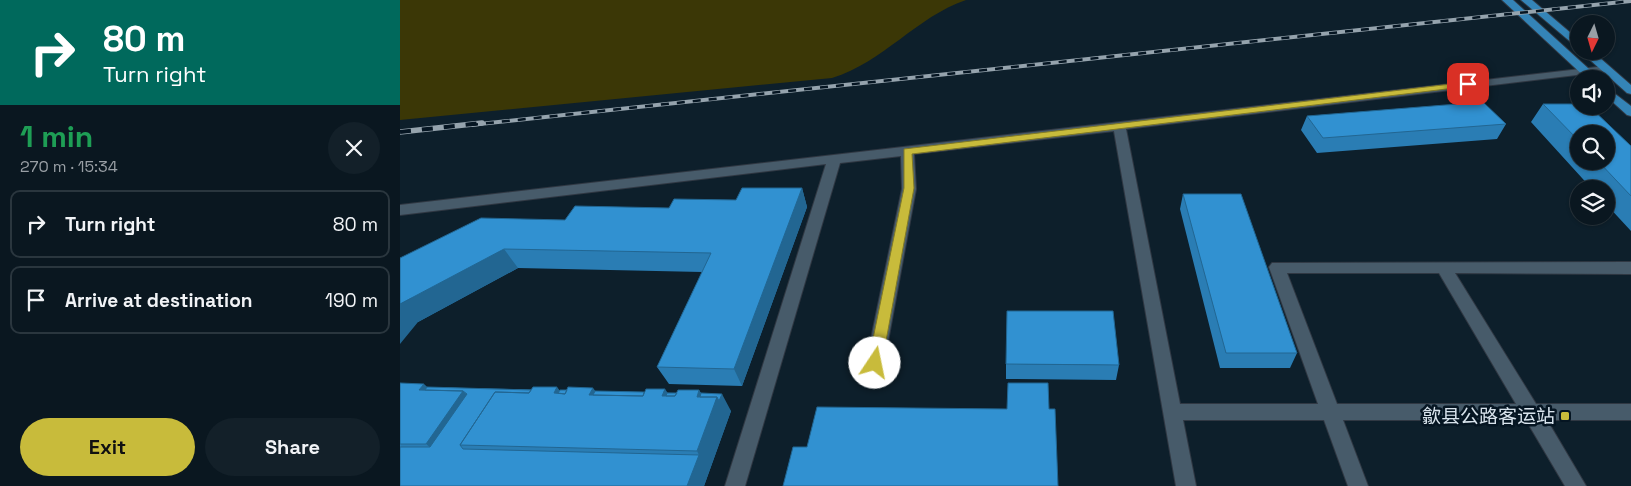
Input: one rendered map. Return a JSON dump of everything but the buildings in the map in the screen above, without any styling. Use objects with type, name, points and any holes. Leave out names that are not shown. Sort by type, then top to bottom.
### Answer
[{"type":"main road","points":[[1507,0],[1584,70]]},
{"type":"main road","points":[[1526,0],[1570,38]]},
{"type":"main road","points":[[1596,60],[1631,91]]},
{"type":"main road","points":[[1615,98],[1631,112]]},
{"type":"street","points":[[400,210],[1119,126],[1570,77]]},
{"type":"street","points":[[1119,126],[1186,486]]},
{"type":"street","points":[[875,363],[909,188],[907,151]]},
{"type":"street","points":[[735,486],[834,160]]},
{"type":"street","points":[[1443,267],[1576,486]]},
{"type":"street","points":[[1358,486],[1277,268],[1631,268]]},
{"type":"street","points":[[1172,412],[1631,412]]},
{"type":"shaded area","points":[[400,0],[966,0],[931,17],[884,51],[851,71],[832,78],[400,120]]},
{"type":"railway","points":[[470,125],[1631,1]]},
{"type":"railway","points":[[400,132],[482,123]]},
{"type":"place","name":"歙县公路客运站","points":[[1565,416]]},
{"type":"route","points":[[875,363],[909,188],[907,151],[1468,84]]}]
